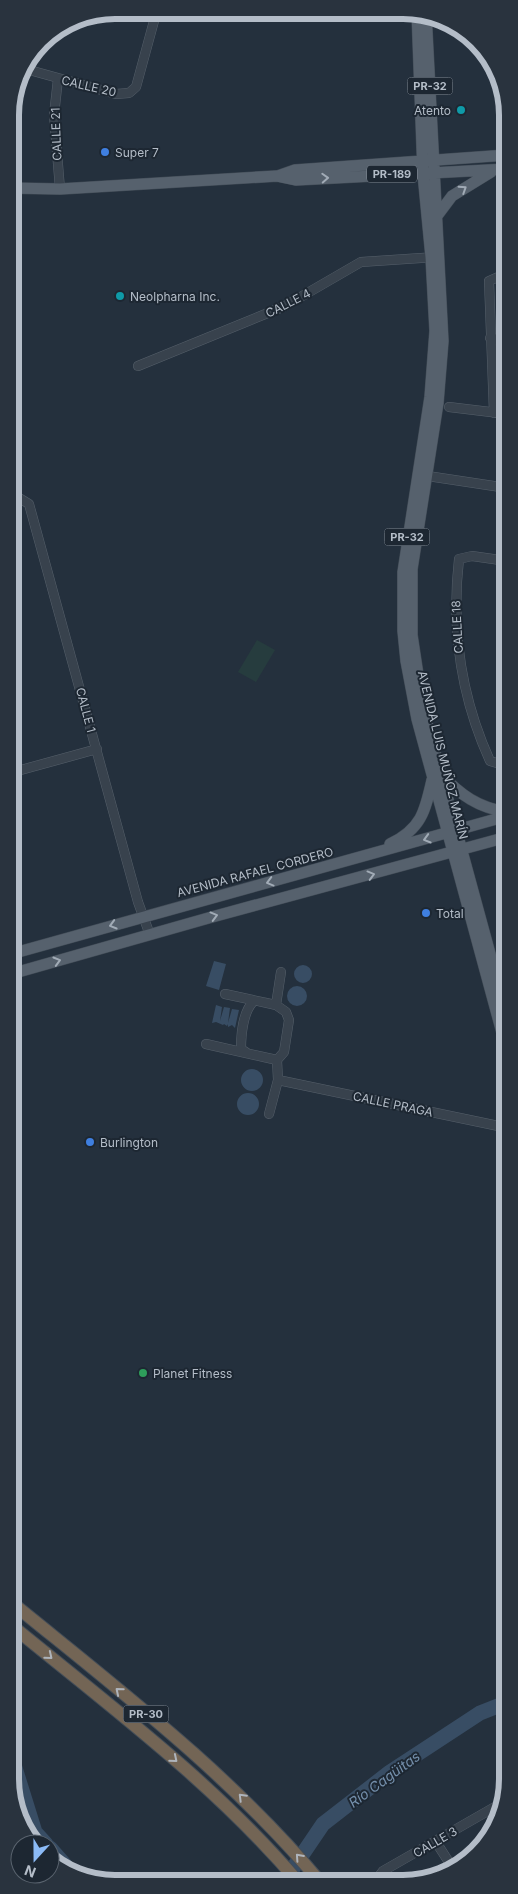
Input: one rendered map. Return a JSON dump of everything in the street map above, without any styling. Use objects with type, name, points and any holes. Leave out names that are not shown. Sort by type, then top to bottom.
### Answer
[{"type":"highway","name":"PR-30","points":[[19,1609],[202,1760],[276,1832],[314,1875]]},
{"type":"highway","name":"PR-30","points":[[19,1632],[196,1777],[266,1845],[292,1875]]},
{"type":"main road","name":"AVENIDA LUIS MUÑOZ MARÍN","points":[[418,20],[428,136]]},
{"type":"main road","name":"AVENIDA LUIS MUÑOZ MARÍN","points":[[426,22],[428,160],[423,174],[443,324],[438,403],[422,476],[412,569],[411,618],[420,693],[437,776],[451,832],[499,987]]},
{"type":"main road","points":[[386,163],[409,154],[428,136],[442,150],[470,157]]},
{"type":"main road","name":"PR-189","points":[[277,176],[294,170],[499,155]]},
{"type":"main road","name":"AVENIDA LUIS MUÑOZ MARÍN","points":[[428,160],[435,173],[437,216],[435,257]]},
{"type":"main road","name":"PR-189","points":[[19,188],[60,189],[277,176],[296,180],[499,170]]},
{"type":"main road","points":[[437,216],[452,196],[499,171]]},
{"type":"main road","points":[[393,174],[416,183],[427,198]]},
{"type":"main road","points":[[362,858],[402,838],[416,825],[426,808],[437,776],[466,798],[484,807],[499,810]]},
{"type":"main road","name":"AVENIDA RAFAEL CORDERO","points":[[19,952],[143,916],[362,858],[499,818]]},
{"type":"main road","points":[[19,972],[499,839]]},
{"type":"main road","name":"AVENIDA LUIS MUÑOZ MARÍN","points":[[457,852],[499,1016]]},
{"type":"street","name":"CALLE 20","points":[[30,70],[116,94],[128,93],[136,87],[155,19]]},
{"type":"street","name":"CALLE 21","points":[[58,78],[54,115],[60,189]]},
{"type":"street","name":"CALLE 4","points":[[138,366],[286,306],[361,262],[435,257]]},
{"type":"street","points":[[494,412],[489,281],[499,277]]},
{"type":"street","points":[[490,338],[499,340]]},
{"type":"street","points":[[449,407],[499,413]]},
{"type":"street","points":[[422,476],[499,487]]},
{"type":"street","name":"CALLE 1","points":[[19,498],[29,504],[96,749],[150,935]]},
{"type":"street","name":"CALLE 18","points":[[499,560],[472,556],[459,559],[455,596],[459,662],[481,742],[490,761],[499,764]]},
{"type":"street","points":[[19,770],[96,749]]},
{"type":"street","points":[[276,1004],[281,972]]},
{"type":"street","points":[[225,994],[276,1004],[286,1012],[289,1020],[284,1052],[277,1060],[278,1080],[269,1114]]},
{"type":"street","points":[[247,1053],[242,1049],[241,1040],[248,1006],[254,1001]]},
{"type":"street","points":[[206,1044],[277,1060]]},
{"type":"street","name":"CALLE PRAGA","points":[[278,1080],[499,1126]]},
{"type":"street","name":"CALLE 3","points":[[380,1875],[383,1871],[495,1807]]},
{"type":"street","points":[[436,1842],[449,1863]]},
{"type":"green space","points":[[257,640],[275,650],[256,682],[238,672]]},
{"type":"water","points":[[214,961],[226,964],[219,990],[206,986]]},
{"type":"water","points":[[299,965],[307,965],[312,970],[310,981],[299,983],[294,978],[294,970]]},
{"type":"water","points":[[297,986],[304,989],[307,996],[304,1003],[297,1006],[290,1003],[287,996],[290,989]]},
{"type":"water","points":[[216,1005],[222,1007],[220,1021],[224,1007],[230,1008],[228,1023],[232,1009],[239,1010],[235,1028],[232,1025],[228,1027],[228,1024],[227,1026],[216,1022],[212,1023]]},
{"type":"water","points":[[252,1069],[260,1072],[263,1080],[260,1088],[252,1091],[244,1088],[241,1080],[244,1072]]},
{"type":"water","points":[[248,1093],[256,1096],[259,1104],[256,1112],[248,1115],[240,1112],[237,1104],[240,1096]]},
{"type":"waterway","name":"Río Cagüitas","points":[[288,1875],[323,1824],[390,1772],[480,1713],[499,1706]]},
{"type":"waterway","name":"Río Cagüitas","points":[[19,1781],[37,1834]]},
{"type":"place","name":"Atento","points":[[461,110]]},
{"type":"place","name":"Super 7","points":[[105,152]]},
{"type":"place","name":"Neolpharna Inc.","points":[[120,296]]},
{"type":"place","name":"Total","points":[[426,913]]},
{"type":"place","name":"Burlington","points":[[90,1142]]},
{"type":"place","name":"Planet Fitness","points":[[143,1373]]}]
